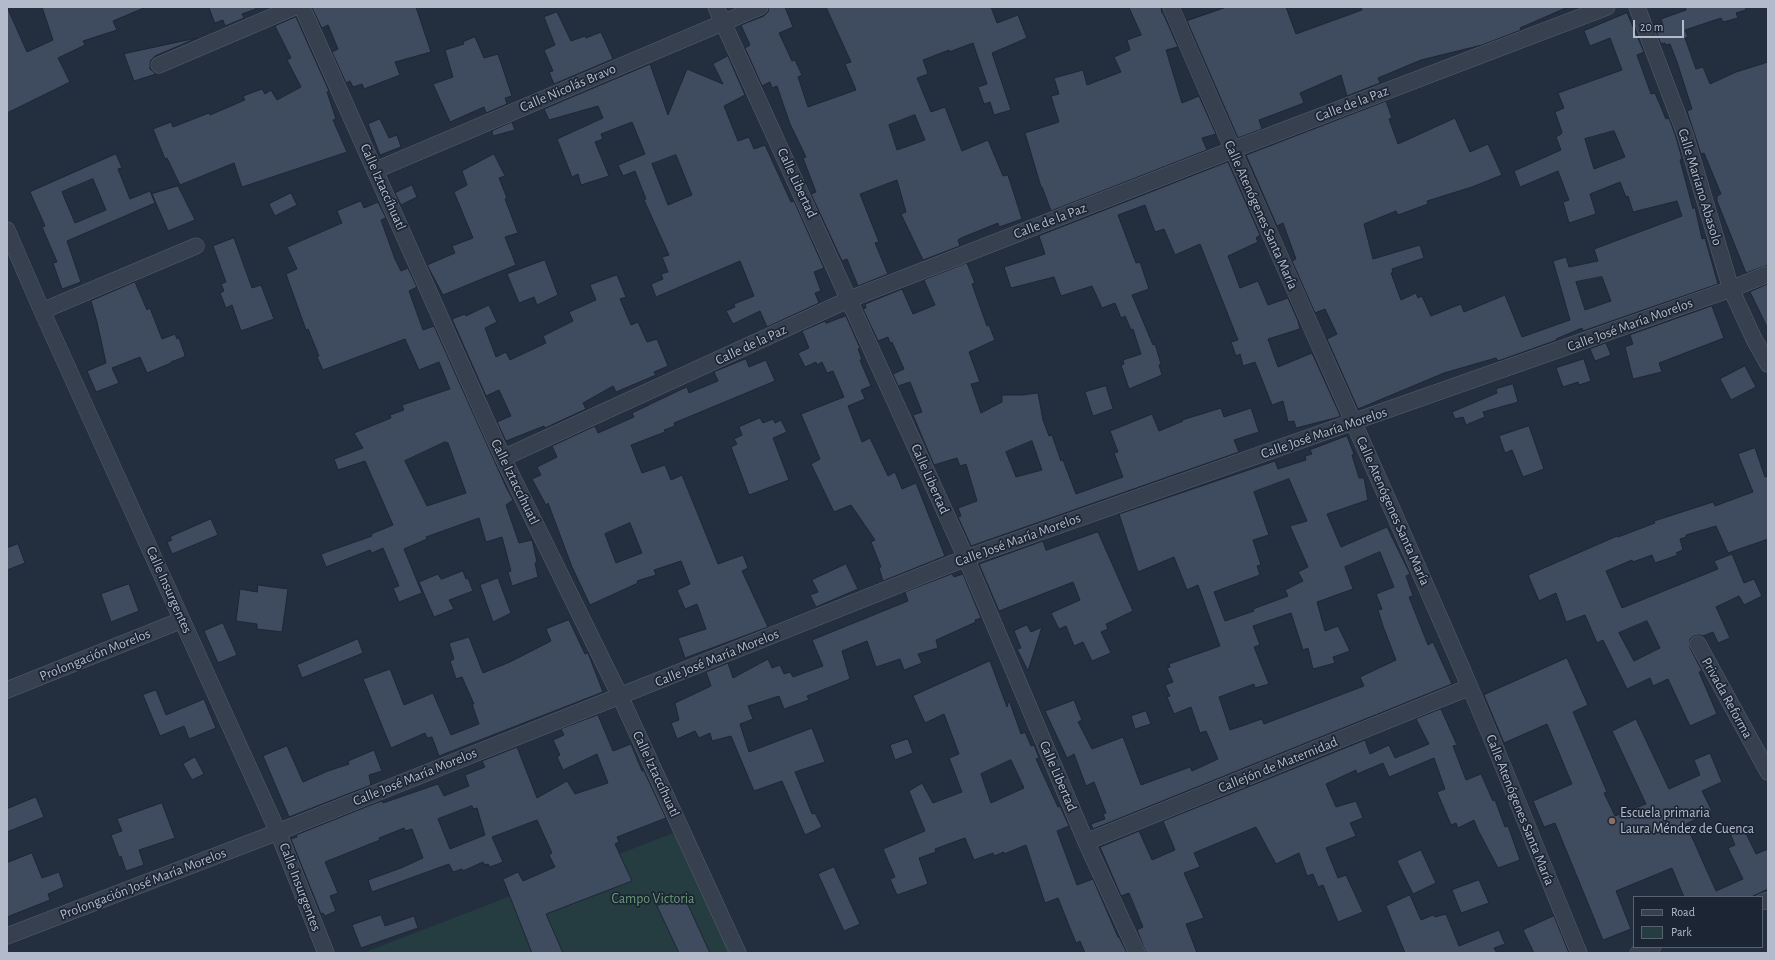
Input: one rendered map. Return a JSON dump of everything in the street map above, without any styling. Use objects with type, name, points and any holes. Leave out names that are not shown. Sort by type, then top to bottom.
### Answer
[{"type":"street","points":[[159,65],[295,7]]},
{"type":"street","name":"Calle Iztaccíhuatl","points":[[302,7],[376,170],[503,458],[620,696],[738,953]]},
{"type":"street","name":"Calle Nicolás Bravo","points":[[376,170],[720,14],[760,7]]},
{"type":"street","name":"Calle Atenógenes Santa María","points":[[1171,7],[1232,150],[1470,687],[1578,953]]},
{"type":"street","name":"Calle de la Paz","points":[[503,458],[850,299],[1232,150],[1607,7]]},
{"type":"street","name":"Calle Mariano Abasolo","points":[[1637,7],[1685,134],[1731,289],[1754,339],[1768,364]]},
{"type":"street","name":"Calle Libertad","points":[[720,14],[966,558],[1086,842],[1137,953]]},
{"type":"street","name":"Calle Insurgentes","points":[[7,230],[42,311],[278,832],[326,953]]},
{"type":"street","points":[[42,311],[196,246]]},
{"type":"street","name":"Calle José María Morelos","points":[[278,832],[966,558],[1354,423],[1731,289],[1768,274]]},
{"type":"street","name":"Prolongación Morelos","points":[[7,690],[182,620]]},
{"type":"street","name":"Privada Reforma","points":[[1698,644],[1768,772]]},
{"type":"street","name":"Callejón de Maternidad","points":[[1086,842],[1470,687]]},
{"type":"street","name":"Prolongación José María Morelos","points":[[7,936],[278,832]]},
{"type":"street","points":[[1638,953],[1650,948]]},
{"type":"green space","name":"Campo Victoria","points":[[681,830],[738,953],[363,953]]},
{"type":"building","points":[[7,7],[27,52],[53,40],[42,7],[146,7],[113,21],[117,30],[83,41],[85,45],[58,58],[70,82],[7,113]]},
{"type":"building","points":[[209,7],[255,7],[256,9],[242,14],[244,18],[225,26],[223,20],[215,23]]},
{"type":"building","points":[[312,7],[416,7],[431,52],[395,62],[400,75],[364,89],[362,84],[353,87],[350,81],[346,83],[332,52],[338,49],[328,25],[322,28]]},
{"type":"building","points":[[769,7],[785,7],[793,27],[779,33],[792,61],[795,60],[802,75],[798,77],[808,107],[856,90],[845,64],[851,62],[826,7],[991,7],[997,23],[1018,15],[1027,38],[992,53],[1011,110],[994,115],[990,102],[984,104],[978,87],[987,84],[973,43],[923,60],[928,74],[917,78],[931,112],[945,107],[962,151],[988,140],[1003,176],[1008,175],[1022,219],[999,227],[998,223],[961,238],[958,240],[960,246],[923,260],[901,214],[906,212],[897,180],[860,194],[879,242],[875,243],[888,274],[858,286],[847,259],[842,261],[811,194],[816,192],[803,158],[806,157],[790,124],[777,86],[772,88],[770,82],[762,86],[745,48],[750,45],[741,25],[764,16],[768,12]],"holes":[[[915,115],[925,140],[897,150],[889,125]]]},
{"type":"building","points":[[1129,7],[1161,7],[1162,13],[1178,47],[1166,50],[1182,103],[1199,96],[1216,134],[1202,138],[1207,150],[1051,211],[1041,187],[1025,133],[1059,122],[1051,96],[1059,94],[1054,78],[1083,70],[1087,85],[1121,72],[1114,57],[1130,50],[1127,40],[1141,35]]},
{"type":"building","points":[[1227,7],[1286,7],[1296,34],[1362,10],[1361,7],[1568,7],[1520,28],[1521,30],[1482,45],[1421,60],[1378,78],[1380,83],[1347,96],[1341,75],[1300,93],[1304,103],[1259,120],[1262,129],[1238,138],[1187,21]]},
{"type":"building","points":[[1685,7],[1745,7],[1746,10],[1736,13],[1738,18],[1723,22],[1721,18],[1685,30],[1688,37],[1685,38],[1696,69],[1703,67],[1710,84],[1736,72],[1768,62],[1768,265],[1746,273],[1717,201],[1717,196],[1721,194],[1704,153],[1701,154],[1687,111],[1692,109],[1677,62],[1670,44],[1661,44],[1655,29],[1663,26],[1661,19],[1686,10]]},
{"type":"building","points":[[557,12],[571,41],[585,36],[586,38],[601,32],[613,59],[554,84],[549,72],[553,71],[544,50],[555,45],[544,17]]},
{"type":"building","points":[[1627,13],[1644,52],[1637,55],[1651,94],[1655,93],[1666,119],[1669,118],[1676,137],[1682,159],[1680,160],[1693,209],[1695,207],[1702,239],[1705,238],[1718,284],[1583,331],[1582,328],[1556,339],[1557,340],[1498,361],[1496,358],[1444,373],[1358,409],[1327,339],[1337,334],[1325,309],[1315,313],[1292,261],[1296,259],[1283,223],[1277,226],[1246,155],[1386,101],[1392,118],[1389,119],[1398,144],[1455,118],[1470,152],[1488,144],[1502,175],[1472,187],[1427,201],[1428,204],[1398,215],[1396,211],[1364,224],[1373,259],[1420,245],[1424,258],[1392,269],[1393,273],[1391,273],[1401,300],[1416,293],[1418,298],[1422,296],[1431,316],[1461,304],[1464,312],[1505,295],[1522,337],[1570,320],[1553,261],[1566,257],[1569,267],[1598,261],[1594,249],[1682,216],[1677,201],[1633,212],[1628,196],[1626,197],[1620,182],[1590,194],[1596,214],[1569,223],[1563,202],[1569,200],[1558,171],[1520,187],[1514,171],[1561,150],[1556,137],[1562,132],[1555,112],[1564,108],[1558,93],[1622,70],[1610,38],[1590,46],[1584,31]],"holes":[[[1614,131],[1625,157],[1594,169],[1585,139]],[[1602,277],[1611,301],[1585,310],[1576,282]]]},
{"type":"building","points":[[296,17],[329,91],[327,92],[336,119],[333,120],[347,152],[242,187],[234,163],[180,185],[167,158],[165,159],[153,129],[171,122],[173,127],[209,113],[210,115],[245,100],[243,96],[262,89],[265,94],[271,90],[277,100],[301,87],[287,60],[291,58],[275,26]]},
{"type":"building","points":[[475,37],[484,58],[498,54],[512,96],[505,98],[507,104],[486,113],[484,107],[450,122],[433,84],[453,77],[445,50],[464,44],[463,42]]},
{"type":"building","points":[[197,38],[155,56],[151,60],[150,69],[156,74],[134,81],[124,54]]},
{"type":"building","points":[[728,56],[745,95],[724,106],[738,141],[749,137],[754,149],[765,145],[791,202],[794,201],[824,268],[814,272],[821,291],[815,293],[819,303],[767,327],[760,311],[733,324],[726,311],[735,307],[734,304],[754,296],[740,261],[656,297],[651,284],[663,279],[661,274],[668,272],[662,257],[669,255],[644,200],[646,199],[635,171],[623,176],[618,165],[645,154],[632,122],[601,134],[603,139],[595,142],[609,176],[581,185],[578,174],[572,177],[557,139],[603,118],[598,106],[549,120],[544,109],[650,64],[668,115],[687,69],[723,84],[713,64]],"holes":[[[676,155],[692,195],[668,205],[652,164]]]},
{"type":"building","points":[[380,119],[389,138],[397,135],[401,147],[380,155],[368,124]]},
{"type":"building","points":[[512,122],[515,130],[493,136],[492,131]]},
{"type":"building","points":[[116,154],[122,168],[118,169],[130,199],[150,191],[155,203],[67,241],[81,282],[62,289],[53,263],[57,262],[42,227],[45,226],[30,192]],"holes":[[[93,179],[106,210],[75,223],[62,192]]]},
{"type":"building","points":[[494,154],[505,176],[499,178],[518,233],[505,237],[516,265],[443,295],[427,265],[455,253],[452,246],[473,238],[454,192],[467,185],[462,171]]},
{"type":"building","points":[[1228,162],[1260,235],[1256,238],[1258,242],[1228,256],[1240,288],[1258,281],[1268,305],[1288,298],[1300,329],[1268,339],[1278,367],[1312,353],[1340,415],[1339,417],[1296,428],[1294,421],[1288,422],[1283,401],[1272,405],[1255,362],[1243,366],[1240,354],[1236,356],[1231,342],[1238,340],[1200,244],[1175,255],[1164,229],[1155,232],[1145,205],[1118,215],[1136,263],[1140,262],[1149,289],[1132,295],[1153,345],[1155,344],[1161,364],[1159,365],[1162,375],[1129,389],[1121,365],[1124,364],[1123,360],[1141,354],[1133,329],[1131,330],[1125,316],[1121,318],[1115,303],[1102,308],[1092,286],[1061,296],[1054,277],[1011,288],[1004,267],[1045,254],[1039,236]]},
{"type":"building","points":[[412,185],[417,197],[401,205],[395,193]]},
{"type":"building","points":[[178,186],[195,220],[168,231],[152,194]]},
{"type":"building","points":[[291,193],[297,205],[275,216],[269,204]]},
{"type":"building","points":[[361,201],[364,208],[378,202],[386,218],[381,220],[395,259],[401,271],[408,268],[417,287],[409,291],[423,330],[434,326],[513,500],[506,505],[519,543],[532,540],[537,562],[535,563],[538,577],[512,586],[508,572],[511,571],[502,537],[486,542],[479,518],[426,537],[427,539],[404,549],[422,593],[399,602],[393,588],[399,586],[383,548],[372,553],[370,550],[326,567],[321,554],[372,536],[371,534],[393,525],[365,461],[338,470],[334,459],[363,448],[354,433],[391,418],[390,415],[404,410],[402,405],[450,389],[439,362],[419,370],[405,339],[323,370],[308,329],[306,330],[286,274],[297,269],[287,247],[342,223],[337,211]],"holes":[[[445,442],[448,443],[466,493],[427,506],[405,461]]]},
{"type":"building","points":[[234,238],[252,288],[261,285],[274,319],[241,331],[232,305],[226,308],[220,293],[224,291],[221,284],[226,282],[213,246]]},
{"type":"building","points":[[545,260],[558,295],[537,305],[534,297],[519,303],[507,274]]},
{"type":"building","points":[[967,263],[975,283],[972,284],[987,326],[989,325],[995,340],[969,352],[980,382],[971,384],[981,413],[1002,402],[1002,395],[1038,393],[1043,420],[1049,436],[1052,435],[1061,461],[1063,460],[1076,494],[1123,477],[1114,453],[1118,452],[1110,431],[1152,414],[1159,431],[1183,421],[1182,420],[1221,408],[1224,417],[1251,408],[1259,432],[1234,440],[1239,452],[971,546],[958,517],[961,516],[958,508],[977,501],[966,464],[960,466],[957,458],[934,465],[913,415],[922,412],[910,382],[898,386],[893,374],[904,369],[892,342],[890,343],[888,337],[878,341],[863,309],[866,308],[865,304],[902,289],[913,314],[935,305],[924,280]],"holes":[[[1032,441],[1042,470],[1016,477],[1006,452]]]},
{"type":"building","points":[[617,275],[626,297],[620,299],[631,325],[638,322],[647,342],[657,339],[668,366],[654,372],[656,375],[616,392],[613,386],[583,403],[586,409],[545,428],[544,426],[506,441],[497,422],[511,416],[499,390],[486,396],[452,319],[465,314],[466,316],[489,305],[497,322],[485,328],[496,357],[506,352],[510,360],[546,343],[543,336],[573,321],[569,312],[596,300],[590,285]]},
{"type":"building","points":[[135,282],[147,310],[150,308],[162,339],[175,334],[177,339],[179,338],[185,355],[184,357],[147,373],[140,357],[112,368],[119,383],[96,392],[87,371],[106,363],[91,301]]},
{"type":"building","points":[[1768,284],[1768,329],[1750,292]]},
{"type":"building","points":[[1712,306],[1724,338],[1659,363],[1662,372],[1633,379],[1625,347],[1633,344],[1630,335]]},
{"type":"building","points":[[846,316],[860,348],[858,349],[862,359],[860,360],[871,386],[861,390],[865,399],[848,406],[862,442],[870,438],[888,476],[895,472],[902,489],[916,483],[945,556],[883,581],[879,568],[881,567],[871,542],[875,540],[851,505],[834,512],[811,464],[820,459],[801,414],[844,397],[833,371],[827,373],[822,362],[817,365],[816,362],[805,367],[798,353],[809,348],[802,331],[825,321],[826,323]]},
{"type":"building","points":[[1606,343],[1611,355],[1595,361],[1590,349]]},
{"type":"building","points":[[746,359],[749,367],[766,360],[775,381],[674,423],[675,426],[664,430],[665,432],[631,445],[642,473],[665,465],[671,480],[682,475],[718,564],[743,555],[748,568],[742,571],[768,627],[685,658],[678,638],[706,629],[697,604],[685,609],[677,590],[690,584],[681,561],[654,570],[656,575],[637,581],[638,583],[590,605],[572,567],[548,503],[546,505],[532,479],[541,475],[537,467],[557,457],[552,446],[595,426],[598,433],[634,417],[632,413],[687,387],[689,393],[718,381],[714,372]],"holes":[[[630,523],[642,553],[616,563],[605,534]]]},
{"type":"building","points":[[1584,359],[1591,381],[1579,385],[1578,382],[1563,387],[1556,368]]},
{"type":"building","points":[[1745,366],[1756,387],[1731,400],[1720,379]]},
{"type":"building","points":[[1513,384],[1518,402],[1483,412],[1485,417],[1466,425],[1463,417],[1455,419],[1452,412],[1497,393],[1496,389]]},
{"type":"building","points":[[1106,386],[1113,409],[1093,416],[1085,392]]},
{"type":"building","points":[[760,418],[763,423],[773,419],[775,423],[781,420],[787,432],[773,438],[789,480],[749,495],[731,447],[737,444],[734,439],[742,435],[739,427]]},
{"type":"building","points":[[1529,426],[1544,469],[1523,477],[1512,450],[1505,453],[1499,436]]},
{"type":"building","points":[[1347,436],[1354,454],[1352,455],[1359,478],[1364,478],[1368,500],[1327,514],[1341,547],[1387,527],[1410,574],[1406,576],[1413,596],[1409,597],[1428,645],[1433,642],[1452,684],[1093,829],[1091,824],[1105,819],[1103,814],[1106,813],[1094,782],[1086,786],[1074,754],[1067,758],[1045,711],[1074,700],[1082,720],[1078,722],[1092,749],[1123,737],[1141,785],[1190,767],[1192,771],[1218,759],[1206,731],[1200,733],[1191,707],[1174,714],[1167,697],[1170,696],[1165,685],[1173,682],[1167,668],[1170,667],[1169,664],[1220,646],[1198,585],[1187,590],[1174,557],[1138,572],[1119,514],[1275,461],[1278,469],[1306,460],[1305,456],[1312,454],[1310,450]],"holes":[[[1289,479],[1307,521],[1290,526],[1308,567],[1298,572],[1303,581],[1285,590],[1288,596],[1253,609],[1254,611],[1225,621],[1214,592],[1260,575],[1257,566],[1261,565],[1253,540],[1269,535],[1254,492]],[[1380,552],[1394,587],[1376,594],[1382,609],[1378,610],[1396,660],[1360,677],[1364,686],[1264,724],[1262,719],[1230,730],[1219,697],[1254,684],[1255,688],[1269,684],[1254,647],[1260,645],[1253,626],[1291,613],[1303,650],[1308,648],[1313,669],[1335,663],[1333,657],[1350,651],[1338,626],[1325,631],[1317,602],[1353,589],[1345,567]]]},
{"type":"building","points":[[1755,448],[1765,477],[1768,476],[1768,539],[1728,553],[1716,526],[1686,535],[1686,537],[1680,539],[1683,550],[1676,553],[1678,555],[1655,563],[1652,555],[1633,562],[1632,560],[1606,571],[1622,608],[1718,569],[1714,561],[1732,554],[1744,583],[1754,579],[1762,596],[1744,605],[1739,596],[1716,607],[1730,638],[1718,643],[1713,632],[1703,636],[1694,636],[1690,639],[1690,648],[1702,671],[1699,672],[1717,714],[1690,726],[1668,679],[1653,686],[1650,678],[1627,689],[1603,640],[1597,643],[1585,615],[1566,622],[1556,593],[1539,601],[1528,575],[1617,536],[1618,537],[1655,523],[1654,521],[1713,502],[1715,506],[1753,492],[1738,454]],"holes":[[[1647,621],[1660,648],[1634,661],[1619,633]]]},
{"type":"building","points":[[211,519],[218,535],[172,554],[167,542],[172,540],[170,537]]},
{"type":"building","points":[[1098,532],[1133,611],[1106,624],[1108,629],[1101,632],[1111,653],[1092,661],[1083,642],[1074,646],[1066,626],[1059,629],[1051,613],[1080,600],[1073,582],[999,611],[979,564],[1043,541],[1046,550]]},
{"type":"building","points":[[18,544],[25,563],[7,570],[7,548]]},
{"type":"building","points":[[846,564],[858,589],[816,607],[810,595],[818,592],[812,580]]},
{"type":"building","points":[[463,571],[466,579],[468,578],[473,591],[449,600],[454,609],[434,617],[419,582],[438,574],[441,579]]},
{"type":"building","points":[[952,574],[954,577],[963,574],[981,618],[975,620],[976,622],[936,640],[938,648],[918,654],[922,663],[904,670],[900,659],[876,667],[867,641],[842,651],[850,679],[807,696],[809,700],[784,709],[779,696],[748,706],[753,719],[740,724],[749,752],[812,728],[825,762],[795,772],[812,814],[815,813],[822,827],[805,835],[782,781],[754,791],[731,736],[712,741],[710,733],[699,738],[695,731],[677,739],[671,723],[679,720],[675,703],[711,686],[706,672],[728,663],[733,678],[768,659],[772,668],[780,665],[784,674],[790,672],[793,677],[823,666],[812,640],[908,601],[905,592]]},
{"type":"building","points":[[498,578],[511,613],[493,622],[480,585]]},
{"type":"building","points":[[129,584],[139,611],[111,622],[101,594]]},
{"type":"building","points":[[258,585],[288,589],[282,632],[257,629],[257,624],[236,621],[240,589],[257,592]]},
{"type":"building","points":[[569,620],[585,654],[588,653],[603,692],[439,756],[432,737],[427,738],[425,733],[391,748],[363,679],[390,669],[404,705],[433,693],[451,735],[479,724],[472,704],[474,704],[462,677],[456,679],[450,661],[454,659],[449,643],[469,637],[483,673],[510,662],[551,641],[546,629]]},
{"type":"building","points":[[223,623],[237,655],[218,663],[204,631]]},
{"type":"building","points":[[1027,625],[1031,632],[1042,627],[1028,671],[1017,649],[1021,648],[1014,631]]},
{"type":"building","points":[[358,639],[363,653],[302,678],[297,665]]},
{"type":"building","points":[[1567,658],[1588,705],[1573,712],[1607,792],[1604,793],[1615,816],[1646,804],[1612,731],[1636,719],[1669,789],[1700,775],[1694,760],[1710,753],[1722,782],[1702,791],[1712,811],[1686,824],[1716,891],[1743,879],[1728,848],[1735,845],[1729,831],[1742,825],[1756,854],[1768,849],[1768,889],[1753,896],[1684,896],[1672,868],[1616,891],[1631,929],[1603,940],[1555,823],[1544,827],[1533,801],[1572,784],[1547,724],[1504,743],[1484,695]]},
{"type":"building","points":[[990,661],[1007,707],[1009,700],[1021,734],[1025,732],[1031,746],[1034,745],[1039,758],[1036,759],[1058,807],[1060,806],[1069,826],[1057,831],[1077,885],[1093,879],[1118,937],[1127,953],[1085,953],[1080,941],[1076,943],[1058,898],[1045,903],[1026,845],[1004,854],[1004,852],[994,856],[993,853],[974,860],[965,838],[935,849],[936,852],[919,858],[928,884],[897,895],[890,879],[895,877],[883,849],[925,831],[909,791],[922,783],[933,803],[962,792],[949,758],[959,754],[944,714],[925,723],[913,696]],"holes":[[[1011,760],[1024,788],[991,803],[981,774]]]},
{"type":"building","points":[[156,690],[166,715],[204,699],[216,728],[189,739],[184,726],[160,736],[143,695]]},
{"type":"building","points":[[1441,709],[1457,745],[1453,746],[1466,780],[1481,774],[1493,801],[1495,800],[1505,827],[1508,826],[1520,860],[1498,868],[1474,820],[1458,828],[1456,823],[1451,825],[1437,792],[1445,789],[1434,758],[1389,777],[1383,763],[1357,774],[1356,770],[1326,784],[1336,807],[1356,801],[1363,818],[1350,823],[1356,836],[1326,848],[1338,878],[1346,875],[1363,912],[1338,922],[1323,885],[1318,887],[1313,874],[1307,876],[1299,853],[1276,864],[1256,827],[1194,853],[1200,867],[1184,873],[1204,918],[1186,924],[1197,953],[1146,953],[1137,930],[1143,927],[1129,893],[1121,896],[1100,847],[1139,831],[1152,860],[1175,850],[1163,821],[1365,740],[1370,754],[1389,745],[1395,758],[1429,744],[1416,719]]},
{"type":"building","points":[[1146,711],[1151,724],[1135,729],[1131,716]]},
{"type":"building","points":[[598,715],[613,751],[631,744],[642,771],[644,771],[666,818],[617,837],[619,842],[615,844],[632,881],[546,914],[563,953],[532,953],[503,879],[518,872],[523,881],[555,867],[549,855],[552,853],[537,820],[492,837],[503,862],[490,867],[488,864],[485,865],[483,862],[463,871],[462,869],[453,872],[449,864],[372,892],[368,880],[423,858],[412,829],[405,831],[404,828],[379,838],[380,840],[325,862],[338,893],[330,896],[336,911],[325,916],[323,913],[321,914],[291,839],[297,837],[296,835],[376,803],[382,801],[383,803],[438,784],[444,796],[469,786],[465,775],[485,767],[482,761],[517,747],[537,798],[567,781],[575,794],[608,783],[597,754],[563,770],[557,757],[560,755],[553,740],[564,735],[561,729]],"holes":[[[472,806],[473,809],[477,808],[485,835],[450,849],[438,819]]]},
{"type":"building","points":[[908,739],[913,753],[895,760],[890,745]]},
{"type":"building","points":[[287,746],[303,782],[349,764],[348,761],[374,750],[382,771],[369,775],[371,785],[289,817],[263,756]]},
{"type":"building","points":[[195,757],[204,774],[192,780],[183,764]]},
{"type":"building","points":[[36,797],[44,817],[7,832],[7,809]]},
{"type":"building","points":[[162,803],[175,838],[139,850],[144,865],[126,871],[111,835],[122,831],[117,819]]},
{"type":"building","points":[[1421,850],[1436,883],[1413,894],[1397,861]]},
{"type":"building","points":[[32,853],[42,878],[59,872],[64,887],[48,894],[50,900],[7,917],[7,863]]},
{"type":"building","points":[[834,867],[860,924],[844,931],[818,874]]},
{"type":"building","points":[[1479,880],[1489,903],[1461,913],[1452,890]]},
{"type":"building","points":[[683,894],[710,953],[679,953],[657,906]]},
{"type":"building","points":[[1410,895],[1421,920],[1433,915],[1435,917],[1446,914],[1459,946],[1499,930],[1505,944],[1494,948],[1497,953],[1405,953],[1386,906]]},
{"type":"building","points":[[381,915],[385,926],[414,916],[418,928],[361,948],[352,925]]},
{"type":"building","points":[[1554,916],[1569,953],[1534,953],[1523,930]]},
{"type":"place","name":"Escuela primaria Laura Méndez de Cuenca","points":[[1612,821]]}]
